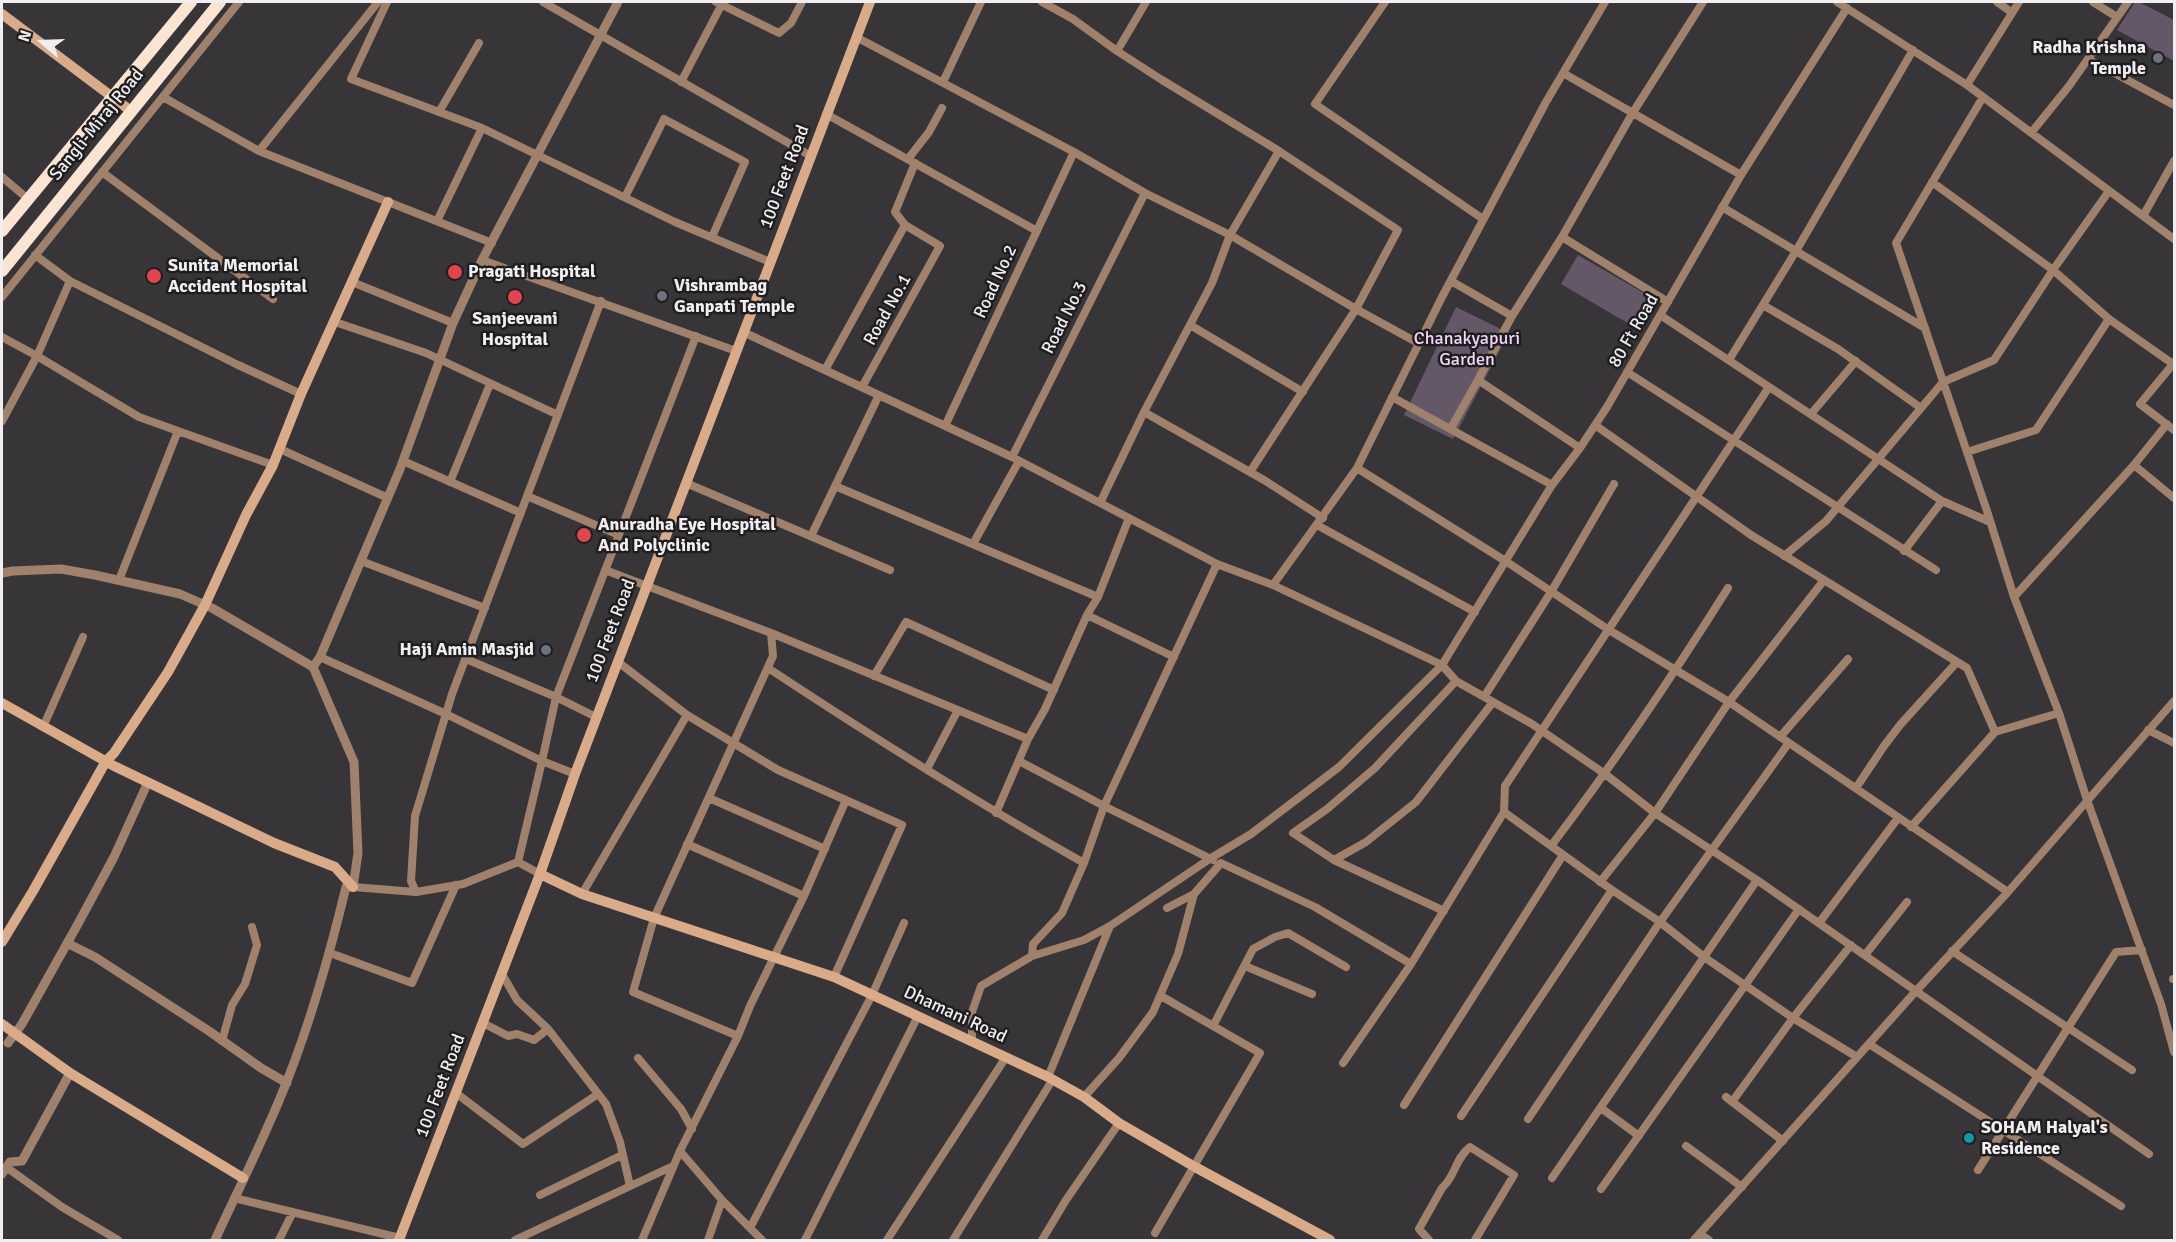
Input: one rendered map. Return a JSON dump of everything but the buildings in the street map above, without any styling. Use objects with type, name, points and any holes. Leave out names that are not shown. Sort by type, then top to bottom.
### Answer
[{"type":"highway","name":"Sangli-Miraj Road","points":[[2,231],[191,2]]},
{"type":"highway","name":"Sangli-Miraj Road","points":[[2,271],[220,2]]},
{"type":"main road","name":"100 Feet Road","points":[[400,1239],[540,874],[574,774],[870,2]]},
{"type":"main road","points":[[2,14],[131,111]]},
{"type":"main road","points":[[2,942],[106,761],[114,753],[168,672],[205,605],[246,515],[273,465],[301,394],[388,202]]},
{"type":"main road","points":[[2,703],[148,782],[274,843],[335,867],[353,887]]},
{"type":"main road","name":"Dhamani Road","points":[[540,874],[582,894],[834,977],[1050,1078],[1195,1167],[1330,1240]]},
{"type":"main road","points":[[2,1024],[70,1073],[243,1178]]},
{"type":"street","points":[[2,297],[239,2]]},
{"type":"street","points":[[259,151],[378,2]]},
{"type":"street","points":[[387,2],[351,80],[482,128],[675,222],[770,262]]},
{"type":"street","points":[[543,2],[811,156]]},
{"type":"street","points":[[313,667],[320,657],[388,498],[453,323],[482,260],[618,2]]},
{"type":"street","points":[[681,82],[720,2],[779,33],[791,23],[802,2]]},
{"type":"street","points":[[943,82],[981,2]]},
{"type":"street","points":[[1042,2],[1073,19],[1117,51],[1279,151],[1398,230],[1356,309],[1250,472]]},
{"type":"street","points":[[1117,51],[1146,2]]},
{"type":"street","points":[[1385,2],[1315,104],[1483,219]]},
{"type":"street","points":[[1273,585],[1357,468],[1418,343],[1483,219],[1563,73],[1605,2]]},
{"type":"street","points":[[1451,428],[1512,316],[1562,237],[1632,114],[1703,2]]},
{"type":"street","points":[[1837,2],[1967,85],[2175,239]]},
{"type":"street","points":[[1997,2],[2011,12]]},
{"type":"street","points":[[1967,85],[2019,2]]},
{"type":"street","points":[[2093,2],[2117,17]]},
{"type":"street","points":[[2031,133],[2128,2]]},
{"type":"street","name":"80 Ft Road","points":[[972,1041],[972,1012],[981,986],[1032,956],[1084,940],[1110,926],[1251,834],[1339,767],[1442,665],[1552,485],[1595,425],[1741,175],[1847,8]]},
{"type":"street","points":[[856,37],[1074,152],[1145,193],[1230,235],[1418,343]]},
{"type":"street","points":[[439,112],[479,44]]},
{"type":"street","points":[[1729,360],[1796,251],[1913,50]]},
{"type":"street","points":[[2088,59],[2175,105]]},
{"type":"street","points":[[1563,73],[1741,175]]},
{"type":"street","points":[[163,97],[259,151],[492,243]]},
{"type":"street","points":[[1983,97],[1896,243],[2014,597],[2059,713],[2087,800],[2161,1005],[2175,1052]]},
{"type":"street","points":[[825,370],[905,225],[895,212],[912,161],[942,108]]},
{"type":"street","points":[[826,114],[1037,231]]},
{"type":"street","points":[[625,197],[664,119],[745,162],[712,237]]},
{"type":"street","points":[[437,221],[482,128]]},
{"type":"street","points":[[1100,503],[1144,412],[1212,283],[1230,235],[1279,151]]},
{"type":"street","name":"Road No.2","points":[[945,426],[1074,152]]},
{"type":"street","points":[[2143,216],[2175,161]]},
{"type":"street","points":[[102,172],[273,299]]},
{"type":"street","points":[[2,177],[28,199]]},
{"type":"street","points":[[1932,183],[2053,270],[2109,319],[2174,363],[2140,404],[2175,430]]},
{"type":"street","points":[[1784,556],[1826,521],[1943,382],[1994,360],[2053,270],[2109,191]]},
{"type":"street","name":"Road No.3","points":[[973,544],[1145,193]]},
{"type":"street","points":[[1722,207],[1925,328]]},
{"type":"street","name":"Road No.1","points":[[862,387],[940,246],[905,225]]},
{"type":"street","points":[[1562,237],[1668,302]]},
{"type":"street","points":[[35,255],[70,281],[301,394]]},
{"type":"street","points":[[482,260],[736,351]]},
{"type":"street","points":[[2,421],[37,356],[70,281]]},
{"type":"street","points":[[1451,281],[1512,316]]},
{"type":"street","points":[[352,282],[453,323]]},
{"type":"street","points":[[416,892],[411,881],[416,816],[446,714],[601,301]]},
{"type":"street","points":[[1763,305],[1856,361],[1921,408]]},
{"type":"street","points":[[1660,315],[1942,501],[1990,522]]},
{"type":"street","points":[[1967,452],[2036,430],[2109,319]]},
{"type":"street","points":[[338,323],[426,353],[558,415]]},
{"type":"street","points":[[1190,325],[1303,392]]},
{"type":"street","points":[[743,332],[1016,459],[1217,564],[1273,585],[1442,665],[1456,681],[1542,732],[1605,774],[1655,813],[1757,879],[2149,1154]]},
{"type":"street","points":[[518,862],[556,697],[696,336]]},
{"type":"street","points":[[2,337],[139,417],[273,465]]},
{"type":"street","points":[[1811,414],[1856,361]]},
{"type":"street","points":[[1627,372],[1936,570]]},
{"type":"street","points":[[1478,380],[1580,448]]},
{"type":"street","points":[[450,482],[490,384]]},
{"type":"street","points":[[1343,1063],[1411,964],[1504,812],[1505,786],[1770,387]]},
{"type":"street","points":[[811,536],[879,395]]},
{"type":"street","points":[[1392,397],[1552,485]]},
{"type":"street","points":[[1144,412],[1250,472],[1323,518]]},
{"type":"street","points":[[2014,597],[2167,424]]},
{"type":"street","points":[[1595,425],[1784,556],[1967,668],[1995,732]]},
{"type":"street","points":[[119,580],[178,431]]},
{"type":"street","points":[[280,448],[388,498]]},
{"type":"street","points":[[403,461],[521,513]]},
{"type":"street","points":[[2133,465],[2175,498]]},
{"type":"street","points":[[1357,468],[1507,562],[1609,630],[1729,702],[2008,892]]},
{"type":"street","points":[[686,483],[890,570]]},
{"type":"street","points":[[1484,698],[1551,592],[1614,484]]},
{"type":"street","points":[[835,486],[1098,597]]},
{"type":"street","points":[[527,496],[619,535]]},
{"type":"street","points":[[1904,551],[1942,501]]},
{"type":"street","points":[[996,813],[1028,739],[1054,690],[1087,615],[1098,597],[1129,518]]},
{"type":"street","points":[[1317,525],[1474,612]]},
{"type":"street","points":[[361,561],[485,608]]},
{"type":"street","points":[[1032,956],[1033,944],[1062,913],[1084,863],[1104,806],[1217,564]]},
{"type":"street","points":[[2,573],[60,569],[180,594],[205,605],[313,667],[354,762],[358,853],[353,887]]},
{"type":"street","points":[[605,570],[771,633],[1028,739]]},
{"type":"street","points":[[1600,882],[1655,813],[1729,702],[1824,580]]},
{"type":"street","points":[[1551,846],[1605,774],[1676,671],[1728,588]]},
{"type":"street","points":[[1087,615],[1174,657]]},
{"type":"street","points":[[874,676],[906,622],[1054,690]]},
{"type":"street","points":[[738,1036],[633,992],[654,918],[773,656],[771,633]]},
{"type":"street","points":[[43,727],[83,637]]},
{"type":"street","points":[[320,657],[446,714],[542,762],[574,774]]},
{"type":"street","points":[[466,659],[556,697],[596,717]]},
{"type":"street","points":[[1780,737],[1848,659]]},
{"type":"street","points":[[618,662],[687,716],[734,745],[778,770],[902,825],[834,977]]},
{"type":"street","points":[[1856,788],[1900,725],[1958,662]]},
{"type":"street","points":[[768,668],[852,724],[996,813],[1084,863]]},
{"type":"street","points":[[1444,911],[1334,860],[1293,833],[1327,809],[1375,768],[1456,681]]},
{"type":"street","points":[[1694,1240],[1952,951],[2008,892],[2175,701]]},
{"type":"street","points":[[1334,860],[1366,842],[1416,802],[1493,702]]},
{"type":"street","points":[[927,769],[958,710]]},
{"type":"street","points":[[1911,827],[1995,732],[2059,713]]},
{"type":"street","points":[[582,894],[687,716]]},
{"type":"street","points":[[2148,730],[2175,743]]},
{"type":"street","points":[[1528,1119],[1660,922],[1788,744]]},
{"type":"street","points":[[1019,761],[1104,806],[1315,907],[1411,964]]},
{"type":"street","points":[[8,1043],[114,857],[148,782]]},
{"type":"street","points":[[709,798],[825,849]]},
{"type":"street","points":[[643,1240],[673,1166],[804,897],[846,800]]},
{"type":"street","points":[[1504,812],[1600,882],[1660,922],[1704,957],[1793,1018],[1857,1057]]},
{"type":"street","points":[[1820,923],[1898,818]]},
{"type":"street","points":[[687,844],[804,897]]},
{"type":"street","points":[[1404,1105],[1563,855]]},
{"type":"street","points":[[214,1240],[286,1083],[310,1019],[330,953],[346,887],[416,892],[456,885],[518,862],[540,874]]},
{"type":"street","points":[[1167,908],[1194,894],[1221,863]]},
{"type":"street","points":[[1552,1178],[1757,879]]},
{"type":"street","points":[[330,953],[412,983],[456,885]]},
{"type":"street","points":[[1461,1116],[1612,890]]},
{"type":"street","points":[[1084,1097],[1119,1058],[1153,1011],[1178,954],[1194,894]]},
{"type":"street","points":[[1865,955],[1907,902]]},
{"type":"street","points":[[1601,1190],[1799,909]]},
{"type":"street","points":[[750,1228],[872,995],[904,923]]},
{"type":"street","points":[[953,1240],[1050,1078],[1110,926]]},
{"type":"street","points":[[222,1041],[232,1005],[245,984],[257,945],[252,927]]},
{"type":"street","points":[[1213,1026],[1253,949],[1275,937],[1288,933],[1346,967]]},
{"type":"street","points":[[67,943],[87,952],[286,1083]]},
{"type":"street","points":[[1783,1141],[1729,1099],[1851,945]]},
{"type":"street","points":[[1978,1170],[2116,952],[2142,950]]},
{"type":"street","points":[[1952,951],[2132,1070]]},
{"type":"street","points":[[1245,966],[1312,994]]},
{"type":"street","points":[[502,974],[517,1000],[548,1029],[606,1104],[620,1142],[630,1186]]},
{"type":"street","points":[[1155,1233],[1260,1053],[1161,996]]},
{"type":"street","points":[[805,1240],[918,1016]]},
{"type":"street","points":[[483,1023],[508,1036],[517,1034],[534,1040],[548,1029]]},
{"type":"street","points":[[1869,1044],[2121,1206]]},
{"type":"street","points":[[887,1240],[1005,1057]]},
{"type":"street","points":[[638,1058],[681,1109],[692,1129]]},
{"type":"street","points":[[70,1073],[22,1161],[10,1162],[4,1170],[62,1208],[118,1240]]},
{"type":"street","points":[[456,1094],[523,1144],[598,1094]]},
{"type":"street","points":[[1601,1108],[1639,1136]]},
{"type":"street","points":[[1042,1240],[1119,1122]]},
{"type":"street","points":[[1686,1146],[1742,1187]]},
{"type":"street","points":[[1429,1240],[1419,1229],[1442,1188],[1448,1184],[1464,1151],[1470,1147],[1514,1174],[1475,1240]]},
{"type":"street","points":[[680,1151],[722,1200],[762,1240]]},
{"type":"street","points":[[540,1195],[622,1155]]},
{"type":"street","points":[[518,1240],[673,1166]]},
{"type":"street","points":[[234,1198],[400,1239]]},
{"type":"street","points":[[708,1240],[722,1200]]},
{"type":"street","points":[[279,1240],[293,1212]]},
{"type":"street","points":[[1700,1234],[1709,1240]]},
{"type":"green space","points":[[2135,2],[2174,20],[2174,61],[2117,30]]},
{"type":"green space","points":[[1578,255],[1656,300],[1636,328],[1561,284]]},
{"type":"green space","name":"Chanakyapuri Garden","points":[[1456,307],[1509,333],[1453,439],[1404,415]]},
{"type":"place","name":"Radha Krishna Temple","points":[[2158,58]]},
{"type":"place","name":"Pragati Hospital","points":[[455,272]]},
{"type":"place","name":"Sunita Memorial Accident Hospital","points":[[154,276]]},
{"type":"place","name":"Vishrambag Ganpati Temple","points":[[662,296]]},
{"type":"place","name":"Sanjeevani Hospital","points":[[515,297]]},
{"type":"place","name":"Anuradha Eye Hospital And Polyclinic","points":[[584,535]]},
{"type":"place","name":"Haji Amin Masjid","points":[[546,650]]},
{"type":"place","name":"SOHAM Halyal's Residence","points":[[1969,1138]]}]
